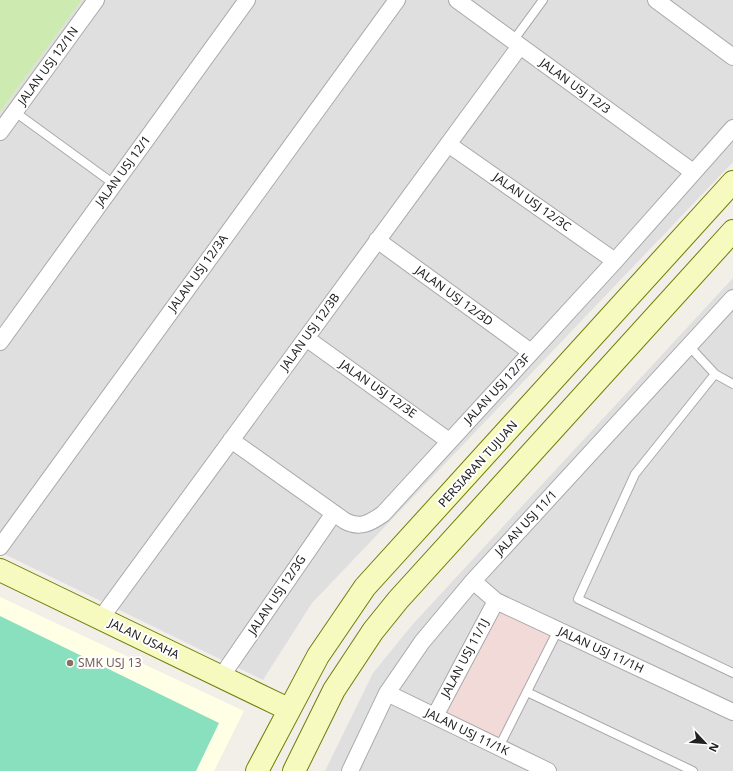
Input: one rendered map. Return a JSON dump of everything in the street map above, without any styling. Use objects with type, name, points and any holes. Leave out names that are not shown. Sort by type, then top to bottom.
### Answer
[{"type":"main road","name":"PERSIARAN TUJUAN","points":[[257,771],[288,709],[318,656],[365,587],[733,182]]},
{"type":"main road","points":[[294,771],[334,690],[373,631],[398,600],[733,230]]},
{"type":"main road","name":"JALAN USAHA","points":[[0,570],[288,709]]},
{"type":"street","name":"JALAN USJ 12/1N","points":[[0,132],[96,0]]},
{"type":"street","name":"JALAN USJ 12/1","points":[[0,342],[247,0]]},
{"type":"street","name":"JALAN USJ 12/3A","points":[[0,547],[397,0]]},
{"type":"street","name":"JALAN USJ 12/3","points":[[457,0],[693,172]]},
{"type":"street","points":[[656,0],[733,57]]},
{"type":"street","name":"JALAN USJ 12/3B","points":[[101,618],[448,144],[516,43]]},
{"type":"street","name":"JALAN USJ 12/3F","points":[[231,440],[353,525],[362,526],[373,521],[383,514],[615,261],[733,128]]},
{"type":"street","name":"JALAN USJ 12/3C","points":[[448,144],[615,261]]},
{"type":"street","name":"JALAN USJ 12/3D","points":[[377,240],[531,352]]},
{"type":"street","name":"JALAN USJ 11/1","points":[[350,771],[387,693],[422,642],[473,581],[733,298]]},
{"type":"street","name":"JALAN USJ 12/3E","points":[[306,338],[450,441]]},
{"type":"street","name":"JALAN USJ 12/3G","points":[[221,677],[334,513]]},
{"type":"street","name":"JALAN USJ 11/1H","points":[[473,581],[496,601],[733,712]]},
{"type":"street","name":"JALAN USJ 11/1J","points":[[434,716],[496,601]]},
{"type":"street","name":"JALAN USJ 11/1K","points":[[387,693],[548,771]]},
{"type":"lane","points":[[516,43],[543,0]]},
{"type":"lane","points":[[15,112],[114,184]]},
{"type":"lane","points":[[689,346],[715,374],[733,384]]},
{"type":"lane","points":[[715,374],[635,474],[578,599],[733,673]]},
{"type":"lane","points":[[499,747],[558,630]]},
{"type":"lane","points":[[527,692],[693,771]]},
{"type":"shaded area","points":[[82,0],[733,0],[733,162],[312,603],[263,680],[0,552],[0,112]]},
{"type":"shaded area","points":[[733,278],[733,771],[325,771],[373,673],[413,624]]},
{"type":"shaded area","name":"SMK USJ 13","points":[[0,597],[244,711],[214,771],[0,771]]},
{"type":"shaded area","points":[[500,609],[551,634],[499,739],[445,713]]},
{"type":"green space","points":[[0,0],[82,0],[0,112]]},
{"type":"green space","name":"SMK USJ 13","points":[[0,616],[219,723],[196,771],[0,771]]},
{"type":"place","name":"SMK USJ 13","points":[[70,663]]}]
